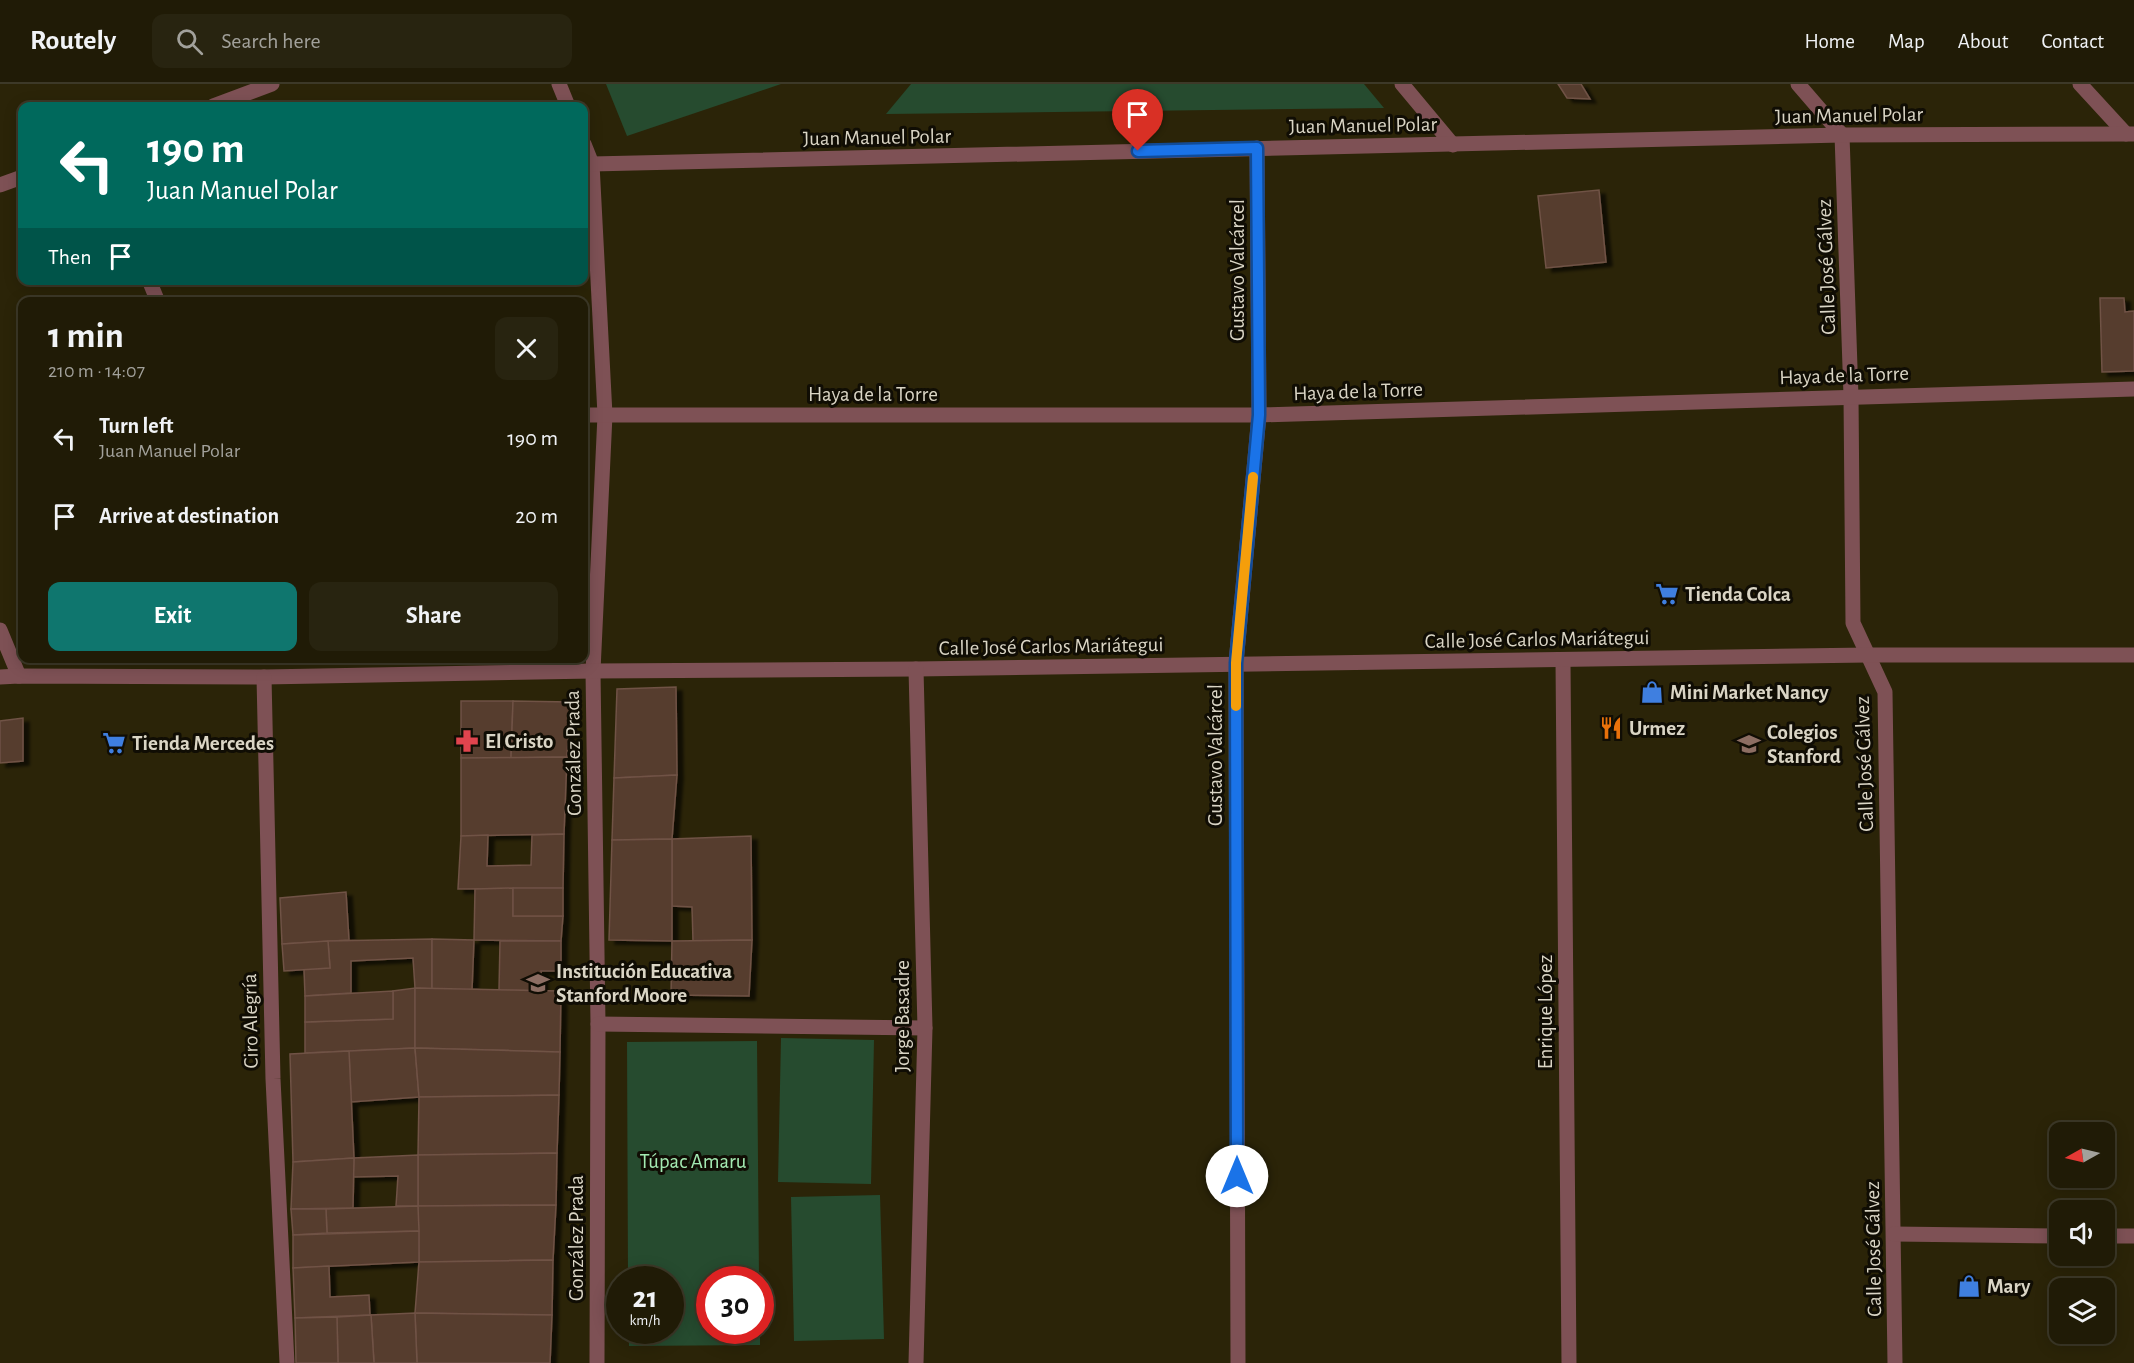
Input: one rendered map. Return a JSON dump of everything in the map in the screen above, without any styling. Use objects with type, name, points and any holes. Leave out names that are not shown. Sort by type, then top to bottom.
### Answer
[{"type":"street","points":[[224,102],[272,84]]},
{"type":"street","points":[[559,84],[566,102]]},
{"type":"street","points":[[1402,84],[1454,145]]},
{"type":"street","points":[[1798,84],[1842,135]]},
{"type":"street","points":[[2080,84],[2130,134]]},
{"type":"street","name":"Juan Manuel Polar","points":[[592,164],[1842,135],[2130,134]]},
{"type":"street","name":"Calle José Gálvez","points":[[1842,135],[1851,396],[1853,623],[1885,692],[1895,1363]]},
{"type":"street","name":"Gustavo Valcárcel","points":[[1238,1363],[1236,663],[1259,415],[1257,148]]},
{"type":"street","name":"González Prada","points":[[588,154],[592,164],[605,415],[593,670],[598,1024],[597,1363]]},
{"type":"street","points":[[0,185],[18,178]]},
{"type":"street","name":"Haya de la Torre","points":[[588,416],[1259,415],[2134,389]]},
{"type":"street","points":[[0,630],[19,676]]},
{"type":"street","name":"Calle José Carlos Mariátegui","points":[[0,677],[264,677],[593,670],[916,669],[1236,663],[2134,655]]},
{"type":"street","name":"Enrique López","points":[[1563,660],[1569,1363]]},
{"type":"street","name":"Jorge Basadre","points":[[916,669],[925,1028],[916,1363]]},
{"type":"street","name":"Ciro Alegría","points":[[264,677],[273,1079],[287,1363]]},
{"type":"street","points":[[598,1024],[925,1028]]},
{"type":"street","points":[[1894,1234],[2049,1236]]},
{"type":"street","points":[[2115,1236],[2134,1236]]},
{"type":"green space","points":[[606,84],[781,84],[627,136]]},
{"type":"green space","points":[[911,84],[1364,84],[1384,108],[886,114]]},
{"type":"green space","points":[[781,1038],[874,1040],[871,1184],[778,1182]]},
{"type":"green space","name":"Túpac Amaru","points":[[757,1041],[759,1266],[696,1266],[696,1344],[760,1345],[629,1346],[629,1344],[684,1344],[684,1266],[628,1266],[627,1042]]},
{"type":"green space","points":[[880,1195],[884,1339],[794,1341],[791,1197]]},
{"type":"building","points":[[1558,84],[1581,84],[1590,99],[1567,98]]},
{"type":"building","points":[[1599,190],[1606,262],[1546,268],[1538,196]]},
{"type":"building","points":[[2100,298],[2124,298],[2125,312],[2134,311],[2134,371],[2102,372]]},
{"type":"building","points":[[676,687],[677,775],[614,778],[617,689]]},
{"type":"building","points":[[461,701],[513,701],[511,758],[461,758]]},
{"type":"building","points":[[513,701],[570,702],[567,757],[511,758]]},
{"type":"building","points":[[23,718],[23,761],[0,763],[0,721]]},
{"type":"building","points":[[567,757],[564,834],[461,836],[461,758]]},
{"type":"building","points":[[677,775],[672,839],[612,840],[614,778]]},
{"type":"building","points":[[564,834],[563,888],[458,889],[461,836],[488,835],[487,866],[531,865],[532,835]]},
{"type":"building","points":[[751,836],[752,940],[693,941],[692,907],[672,906],[672,839]]},
{"type":"building","points":[[672,839],[672,941],[609,940],[612,840]]},
{"type":"building","points":[[513,888],[513,916],[563,916],[561,941],[474,940],[475,889]]},
{"type":"building","points":[[513,888],[563,888],[563,916],[513,916]]},
{"type":"building","points":[[346,892],[349,940],[282,944],[280,898]]},
{"type":"building","points":[[432,939],[432,989],[415,988],[413,958],[351,961],[351,993],[305,996],[304,969],[330,968],[328,941]]},
{"type":"building","points":[[432,939],[474,940],[472,990],[432,989]]},
{"type":"building","points":[[752,940],[749,996],[671,995],[672,941]]},
{"type":"building","points":[[328,941],[330,968],[284,971],[282,944]]},
{"type":"building","points":[[500,941],[561,941],[561,971],[541,971],[543,991],[499,990]]},
{"type":"building","points":[[415,988],[415,1048],[305,1053],[305,1022],[393,1019],[393,991]]},
{"type":"building","points":[[415,988],[561,991],[560,1052],[415,1048]]},
{"type":"building","points":[[393,991],[393,1019],[305,1022],[305,996]]},
{"type":"building","points":[[415,1048],[419,1097],[351,1102],[349,1051]]},
{"type":"building","points":[[415,1048],[560,1052],[559,1095],[419,1097]]},
{"type":"building","points":[[349,1051],[354,1158],[293,1162],[290,1054]]},
{"type":"building","points":[[559,1095],[557,1153],[418,1155],[419,1097]]},
{"type":"building","points":[[557,1153],[556,1205],[418,1206],[418,1155]]},
{"type":"building","points":[[418,1155],[418,1206],[396,1206],[398,1176],[353,1177],[354,1158]]},
{"type":"building","points":[[354,1158],[353,1208],[291,1209],[293,1162]]},
{"type":"building","points":[[556,1205],[553,1260],[419,1262],[418,1206]]},
{"type":"building","points":[[418,1206],[419,1231],[327,1233],[326,1209]]},
{"type":"building","points":[[291,1209],[326,1209],[327,1233],[293,1235]]},
{"type":"building","points":[[419,1231],[419,1262],[293,1268],[293,1235]]},
{"type":"building","points":[[553,1260],[552,1315],[415,1313],[419,1262]]},
{"type":"building","points":[[329,1266],[330,1297],[369,1295],[370,1315],[295,1318],[293,1268]]},
{"type":"building","points":[[415,1313],[552,1315],[550,1363],[417,1363]]},
{"type":"building","points":[[415,1313],[417,1363],[374,1363],[371,1315]]},
{"type":"building","points":[[371,1315],[374,1363],[338,1363],[337,1317]]},
{"type":"building","points":[[337,1317],[338,1363],[296,1363],[295,1318]]},
{"type":"slow traffic","points":[[1236,706],[1236,663],[1253,477]]},
{"type":"place","name":"Tienda Colca","points":[[1667,594]]},
{"type":"place","name":"Mini Market Nancy","points":[[1652,692]]},
{"type":"place","name":"Urmez","points":[[1611,728]]},
{"type":"place","name":"El Cristo","points":[[467,741]]},
{"type":"place","name":"Tienda Mercedes","points":[[114,743]]},
{"type":"place","name":"Colegios Stanford","points":[[1749,744]]},
{"type":"place","name":"Institución Educativa Stanford Moore","points":[[538,983]]},
{"type":"place","name":"Mary","points":[[1969,1286]]},
{"type":"route","points":[[1138,151],[1257,148],[1259,415],[1236,663],[1237,1176]]}]
